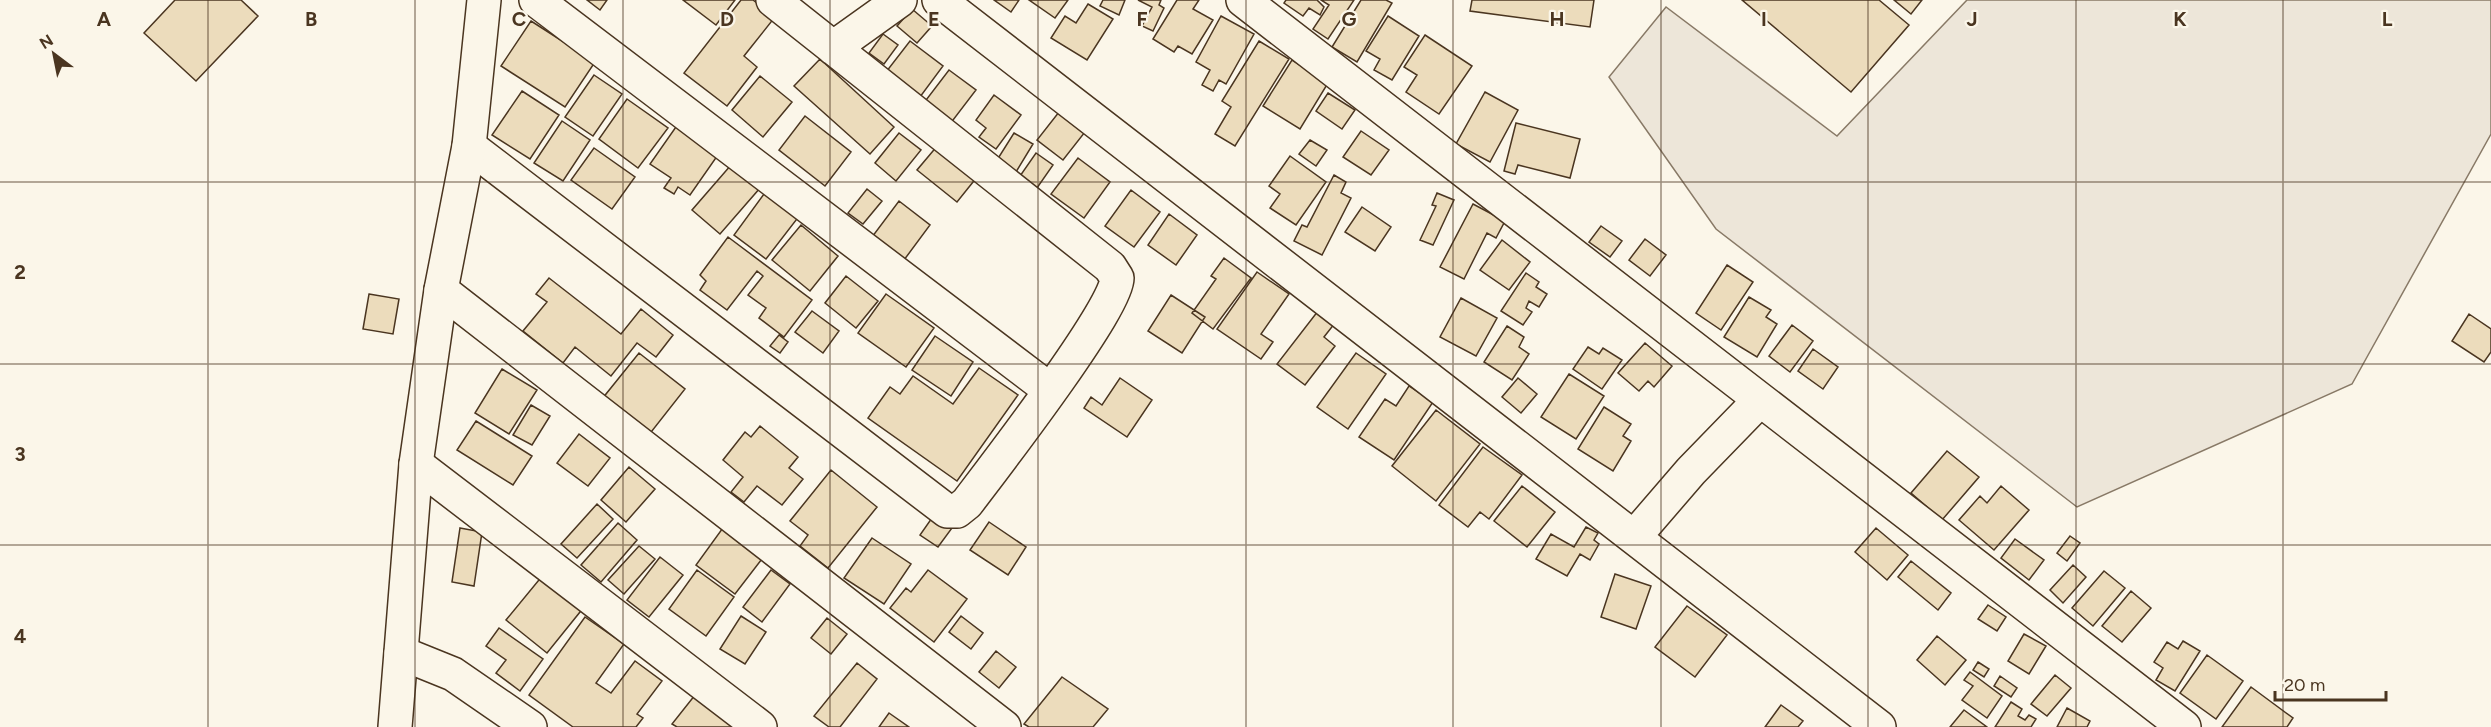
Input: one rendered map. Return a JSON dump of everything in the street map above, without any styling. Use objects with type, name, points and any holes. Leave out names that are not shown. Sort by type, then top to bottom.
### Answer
[{"type":"street","points":[[395,727],[416,464],[441,290],[469,146],[484,0]]},
{"type":"street","points":[[536,0],[1050,390]]},
{"type":"street","points":[[469,146],[947,512],[957,511],[967,503],[1050,390],[1113,298],[1117,278],[1110,267],[773,0]]},
{"type":"street","points":[[833,48],[900,0]]},
{"type":"street","points":[[939,0],[1635,536],[1879,727]]},
{"type":"street","points":[[1243,0],[1759,401],[2184,727]]},
{"type":"street","points":[[441,290],[1004,727]]},
{"type":"street","points":[[1635,536],[1691,471],[1759,401]]},
{"type":"street","points":[[416,464],[760,727]]},
{"type":"street","points":[[401,653],[453,674],[530,727]]},
{"type":"shaded area","points":[[1967,0],[2491,0],[2491,134],[2352,384],[2077,507],[1716,229],[1609,77],[1666,7],[1837,136]]},
{"type":"building","points":[[175,0],[241,0],[258,16],[196,81],[144,33]]},
{"type":"building","points":[[587,0],[607,0],[600,10]]},
{"type":"building","points":[[683,0],[735,0],[716,25]]},
{"type":"building","points":[[741,0],[753,0],[775,17],[744,56],[757,67],[727,106],[684,73]]},
{"type":"building","points":[[994,0],[1019,0],[1011,12]]},
{"type":"building","points":[[1029,0],[1068,0],[1055,18]]},
{"type":"building","points":[[1103,0],[1125,0],[1119,15],[1100,6]]},
{"type":"building","points":[[1138,0],[1161,0],[1159,5],[1164,8],[1153,31],[1142,26],[1152,7]]},
{"type":"building","points":[[1177,0],[1199,0],[1193,9],[1213,20],[1192,54],[1178,46],[1174,52],[1153,39]]},
{"type":"building","points":[[1286,0],[1317,0],[1324,7],[1320,15],[1309,8],[1303,16],[1284,3]]},
{"type":"building","points":[[1321,0],[1354,0],[1328,39],[1313,29],[1329,5]]},
{"type":"building","points":[[1361,0],[1386,0],[1392,3],[1357,62],[1332,47]]},
{"type":"building","points":[[1472,0],[1594,0],[1590,27],[1470,11]]},
{"type":"building","points":[[1742,0],[1879,0],[1909,25],[1851,92]]},
{"type":"building","points":[[1894,0],[1922,0],[1911,14]]},
{"type":"building","points":[[1088,4],[1113,19],[1087,60],[1051,38],[1065,16],[1076,23]]},
{"type":"building","points":[[912,9],[932,26],[917,43],[897,26]]},
{"type":"building","points":[[1221,16],[1254,34],[1226,84],[1219,80],[1213,91],[1202,85],[1210,70],[1196,62]]},
{"type":"building","points":[[1388,16],[1419,36],[1392,80],[1374,70],[1380,59],[1366,51]]},
{"type":"building","points":[[531,21],[595,62],[565,107],[501,66]]},
{"type":"building","points":[[883,34],[898,45],[884,64],[869,53]]},
{"type":"building","points":[[1425,35],[1472,66],[1439,114],[1406,92],[1417,75],[1404,67]]},
{"type":"building","points":[[910,41],[943,66],[920,97],[886,72]]},
{"type":"building","points":[[1259,41],[1289,59],[1235,146],[1215,134],[1231,107],[1222,101]]},
{"type":"building","points":[[820,59],[894,127],[870,154],[794,86]]},
{"type":"building","points":[[1292,60],[1328,83],[1300,129],[1263,106]]},
{"type":"building","points":[[949,70],[976,90],[950,124],[923,104]]},
{"type":"building","points":[[594,75],[622,94],[593,136],[565,117]]},
{"type":"building","points":[[760,76],[792,102],[763,137],[732,110]]},
{"type":"building","points":[[522,91],[559,115],[530,159],[492,135]]},
{"type":"building","points":[[1485,92],[1518,110],[1490,162],[1456,144]]},
{"type":"building","points":[[1328,93],[1355,110],[1342,129],[1316,111]]},
{"type":"building","points":[[994,95],[1021,115],[996,149],[979,137],[986,128],[976,120]]},
{"type":"building","points":[[627,99],[668,128],[638,168],[599,139]]},
{"type":"building","points":[[1059,112],[1085,132],[1063,160],[1037,140]]},
{"type":"building","points":[[805,116],[851,152],[825,186],[779,150]]},
{"type":"building","points":[[562,121],[590,140],[563,181],[534,163]]},
{"type":"building","points":[[1516,123],[1580,139],[1570,178],[1518,165],[1515,174],[1504,171]]},
{"type":"building","points":[[678,124],[720,152],[690,195],[678,187],[674,194],[664,188],[671,178],[650,164]]},
{"type":"building","points":[[1361,131],[1389,150],[1371,175],[1343,157]]},
{"type":"building","points":[[899,133],[921,150],[896,181],[875,163]]},
{"type":"building","points":[[1014,133],[1033,144],[1016,172],[997,160]]},
{"type":"building","points":[[1310,140],[1327,150],[1316,166],[1299,154]]},
{"type":"building","points":[[938,145],[977,177],[957,202],[917,170]]},
{"type":"building","points":[[594,148],[635,177],[612,209],[571,180]]},
{"type":"building","points":[[1036,153],[1053,165],[1037,188],[1020,176]]},
{"type":"building","points":[[1290,156],[1326,182],[1296,225],[1270,208],[1280,194],[1269,186]]},
{"type":"building","points":[[1078,158],[1110,182],[1084,218],[1051,194]]},
{"type":"building","points":[[731,165],[760,188],[720,234],[692,210]]},
{"type":"building","points":[[1334,175],[1346,182],[1341,193],[1351,198],[1322,255],[1294,241],[1302,225],[1307,227]]},
{"type":"building","points":[[867,189],[882,201],[863,224],[848,213]]},
{"type":"building","points":[[767,190],[800,215],[766,259],[734,235]]},
{"type":"building","points":[[1131,190],[1160,212],[1134,247],[1105,226]]},
{"type":"building","points":[[1437,193],[1454,200],[1433,245],[1420,240],[1436,206],[1432,205]]},
{"type":"building","points":[[899,201],[930,225],[904,260],[872,237]]},
{"type":"building","points":[[1473,204],[1505,221],[1496,238],[1487,233],[1464,279],[1440,267]]},
{"type":"building","points":[[1362,207],[1391,227],[1375,251],[1345,232]]},
{"type":"building","points":[[1169,214],[1197,235],[1176,265],[1148,245]]},
{"type":"building","points":[[801,225],[838,256],[810,291],[772,260]]},
{"type":"building","points":[[1601,226],[1622,241],[1610,257],[1589,242]]},
{"type":"building","points":[[728,237],[812,300],[784,337],[759,318],[766,308],[748,295],[763,276],[757,271],[727,310],[700,290],[706,281],[700,275]]},
{"type":"building","points":[[1645,239],[1666,255],[1650,276],[1629,260]]},
{"type":"building","points":[[1502,240],[1530,262],[1509,290],[1480,270]]},
{"type":"building","points":[[1224,258],[1251,278],[1213,329],[1192,313],[1216,279],[1211,276]]},
{"type":"building","points":[[1727,265],[1753,282],[1721,330],[1696,313]]},
{"type":"building","points":[[1257,272],[1289,294],[1261,334],[1273,342],[1261,359],[1217,329]]},
{"type":"building","points":[[1526,273],[1539,282],[1536,287],[1547,294],[1539,307],[1529,301],[1526,308],[1532,312],[1523,325],[1501,311]]},
{"type":"building","points":[[846,276],[878,301],[856,328],[825,303]]},
{"type":"building","points":[[549,278],[621,334],[641,309],[673,335],[656,357],[637,343],[611,376],[575,347],[563,363],[523,331],[547,302],[536,294]]},
{"type":"building","points":[[369,294],[399,299],[393,334],[363,329]]},
{"type":"building","points":[[886,294],[934,328],[906,367],[858,333]]},
{"type":"building","points":[[1171,295],[1205,317],[1182,353],[1148,331]]},
{"type":"building","points":[[1749,297],[1771,310],[1766,317],[1777,324],[1757,357],[1724,337]]},
{"type":"building","points":[[1461,298],[1497,318],[1476,356],[1440,337]]},
{"type":"building","points":[[812,311],[839,331],[823,353],[795,332]]},
{"type":"building","points":[[1318,311],[1335,323],[1324,337],[1335,346],[1305,385],[1277,364]]},
{"type":"building","points":[[2469,314],[2491,329],[2491,352],[2484,362],[2452,341]]},
{"type":"building","points":[[1792,325],[1813,341],[1790,372],[1769,356]]},
{"type":"building","points":[[1507,326],[1524,337],[1519,347],[1529,354],[1512,380],[1484,362]]},
{"type":"building","points":[[779,335],[788,342],[780,353],[770,346]]},
{"type":"building","points":[[935,336],[973,362],[951,396],[912,370]]},
{"type":"building","points":[[1645,343],[1672,366],[1654,387],[1648,381],[1639,391],[1618,373]]},
{"type":"building","points":[[1588,347],[1599,354],[1603,348],[1622,360],[1602,389],[1573,369]]},
{"type":"building","points":[[1813,349],[1838,367],[1823,389],[1798,371]]},
{"type":"building","points":[[639,353],[685,389],[648,436],[602,399]]},
{"type":"building","points":[[1356,353],[1386,374],[1348,429],[1317,407]]},
{"type":"building","points":[[979,368],[1018,395],[957,481],[868,418],[890,387],[900,394],[913,376],[953,404]]},
{"type":"building","points":[[502,369],[537,390],[509,434],[475,413]]},
{"type":"building","points":[[1569,374],[1604,396],[1576,439],[1541,417]]},
{"type":"building","points":[[1120,378],[1152,400],[1127,437],[1084,408],[1091,397],[1102,405]]},
{"type":"building","points":[[1518,378],[1537,394],[1521,413],[1502,397]]},
{"type":"building","points":[[1409,386],[1433,402],[1394,460],[1359,437],[1385,399],[1396,406]]},
{"type":"building","points":[[531,405],[550,416],[532,445],[513,435]]},
{"type":"building","points":[[1604,407],[1631,424],[1623,436],[1631,441],[1613,471],[1578,449]]},
{"type":"building","points":[[1436,410],[1480,444],[1436,501],[1392,466]]},
{"type":"building","points":[[476,421],[532,456],[513,485],[457,450]]},
{"type":"building","points":[[760,426],[798,457],[789,468],[803,479],[782,505],[757,486],[744,502],[731,492],[743,477],[723,460],[745,432],[751,437]]},
{"type":"building","points":[[579,434],[610,458],[588,486],[557,463]]},
{"type":"building","points":[[1483,447],[1522,475],[1489,519],[1480,512],[1468,527],[1439,505]]},
{"type":"building","points":[[1947,451],[1979,477],[1942,520],[1911,493]]},
{"type":"building","points":[[629,467],[655,489],[626,522],[601,500]]},
{"type":"building","points":[[831,470],[877,507],[828,568],[800,546],[808,535],[790,521]]},
{"type":"building","points":[[1522,486],[1555,512],[1527,547],[1494,521]]},
{"type":"building","points":[[2001,486],[2029,510],[1994,550],[1959,520],[1980,496],[1987,503]]},
{"type":"building","points":[[597,504],[613,519],[577,558],[561,544]]},
{"type":"building","points":[[934,515],[952,528],[938,547],[920,535]]},
{"type":"building","points":[[989,522],[1026,547],[1008,575],[970,550]]},
{"type":"building","points":[[618,523],[637,540],[601,582],[581,565]]},
{"type":"building","points":[[725,525],[765,555],[735,594],[696,565]]},
{"type":"building","points":[[1586,527],[1598,533],[1594,540],[1599,544],[1590,560],[1580,554],[1567,576],[1536,559],[1551,534],[1574,547]]},
{"type":"building","points":[[460,528],[482,532],[474,586],[452,582]]},
{"type":"building","points":[[1876,528],[1908,555],[1887,580],[1855,552]]},
{"type":"building","points":[[2070,536],[2080,543],[2067,561],[2057,553]]},
{"type":"building","points":[[872,538],[911,564],[884,604],[844,578]]},
{"type":"building","points":[[2015,539],[2044,560],[2029,580],[2001,558]]},
{"type":"building","points":[[639,546],[655,559],[624,594],[608,580]]},
{"type":"building","points":[[660,557],[683,575],[649,617],[627,600]]},
{"type":"building","points":[[1911,561],[1951,593],[1938,610],[1898,577]]},
{"type":"building","points":[[2073,565],[2086,577],[2063,603],[2050,590]]},
{"type":"building","points":[[697,570],[734,597],[706,636],[669,609]]},
{"type":"building","points":[[771,570],[790,584],[762,622],[743,607]]},
{"type":"building","points":[[928,570],[967,599],[934,642],[890,608],[906,588],[911,592]]},
{"type":"building","points":[[2104,571],[2125,588],[2093,626],[2072,608]]},
{"type":"building","points":[[1615,574],[1651,586],[1636,629],[1601,617]]},
{"type":"building","points":[[543,575],[584,607],[547,653],[506,620]]},
{"type":"building","points":[[2131,591],[2151,608],[2122,642],[2102,626]]},
{"type":"building","points":[[1988,605],[2006,617],[1997,631],[1978,619]]},
{"type":"building","points":[[1687,606],[1727,635],[1695,677],[1655,647]]},
{"type":"building","points":[[741,616],[766,632],[745,664],[720,649]]},
{"type":"building","points":[[961,616],[983,633],[971,649],[949,632]]},
{"type":"building","points":[[585,617],[624,644],[596,683],[611,693],[635,661],[662,681],[637,714],[643,718],[636,727],[573,727],[529,695]]},
{"type":"building","points":[[827,618],[847,634],[831,654],[811,638]]},
{"type":"building","points":[[499,628],[543,659],[520,691],[496,673],[506,660],[486,646]]},
{"type":"building","points":[[2024,634],[2046,646],[2029,674],[2008,661]]},
{"type":"building","points":[[1937,636],[1966,660],[1945,685],[1917,660]]},
{"type":"building","points":[[2183,641],[2200,651],[2175,691],[2156,680],[2163,668],[2154,662],[2167,642],[2178,649]]},
{"type":"building","points":[[996,651],[1016,667],[999,688],[979,672]]},
{"type":"building","points":[[2207,655],[2243,681],[2216,719],[2180,693]]},
{"type":"building","points":[[1978,662],[1989,669],[1984,677],[1973,670]]},
{"type":"building","points":[[857,663],[877,679],[840,727],[829,727],[814,716]]},
{"type":"building","points":[[1970,672],[2002,696],[1987,718],[1962,700],[1973,686],[1964,680]]},
{"type":"building","points":[[2055,675],[2071,688],[2047,716],[2031,704]]},
{"type":"building","points":[[2000,676],[2017,688],[2011,697],[1994,686]]},
{"type":"building","points":[[1062,677],[1108,709],[1093,727],[1029,727],[1024,724]]},
{"type":"building","points":[[2251,687],[2293,718],[2287,727],[2222,727]]},
{"type":"building","points":[[695,695],[736,727],[677,727],[672,724]]},
{"type":"building","points":[[2011,702],[2022,709],[2018,716],[2025,720],[2029,715],[2036,719],[2031,727],[1995,727]]},
{"type":"building","points":[[1781,705],[1803,721],[1798,727],[1765,727]]},
{"type":"building","points":[[2067,708],[2090,721],[2087,727],[2057,727]]},
{"type":"building","points":[[1964,710],[1987,727],[1950,727]]},
{"type":"building","points":[[889,713],[909,727],[879,727]]}]
